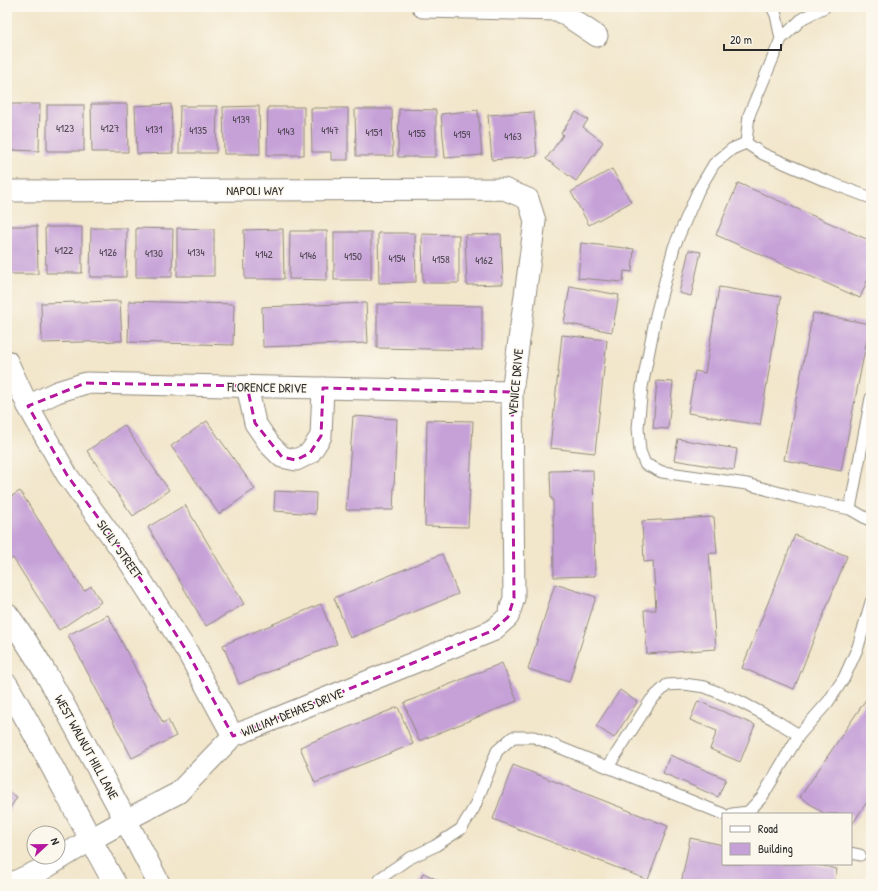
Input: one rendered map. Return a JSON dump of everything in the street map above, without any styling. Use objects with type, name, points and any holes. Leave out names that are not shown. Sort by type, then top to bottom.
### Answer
[{"type":"main road","name":"WEST WALNUT HILL LANE","points":[[7,614],[22,634],[46,672],[159,884]]},
{"type":"main road","points":[[7,685],[33,729],[90,840],[115,884]]},
{"type":"main road","name":"WILLIAM DEHAES DRIVE","points":[[11,884],[41,870],[126,820]]},
{"type":"street","points":[[423,7],[558,10],[598,36]]},
{"type":"street","name":"NAPOLI WAY","points":[[7,191],[504,189]]},
{"type":"street","name":"VENICE DRIVE","points":[[504,189],[528,199],[535,221],[512,392],[514,598],[508,617]]},
{"type":"street","name":"SICILY STREET","points":[[7,361],[28,406],[67,474],[123,552],[188,653],[232,736]]},
{"type":"street","name":"FLORENCE DRIVE","points":[[28,406],[57,392],[86,383],[512,392]]},
{"type":"street","points":[[247,386],[255,423],[270,445],[282,457],[296,460],[310,453],[321,436],[323,388]]},
{"type":"street","name":"WILLIAM DEHAES DRIVE","points":[[126,820],[178,793],[232,736],[492,631],[508,617]]},
{"type":"lane","points":[[772,7],[776,15],[781,39]]},
{"type":"lane","points":[[746,143],[749,115],[781,39],[803,18],[825,7]]},
{"type":"lane","points":[[746,143],[763,154],[826,181],[871,198]]},
{"type":"lane","points":[[746,143],[732,149],[714,164],[698,191],[674,247],[656,315],[642,386],[638,428],[640,451],[645,464],[662,472],[746,484],[799,498],[850,508],[871,521]]},
{"type":"lane","points":[[850,508],[871,398]]},
{"type":"lane","points":[[750,813],[762,797],[799,735],[828,702],[844,678],[858,647],[871,602]]},
{"type":"lane","points":[[608,767],[651,700],[667,685],[684,684],[705,688],[773,718],[799,735]]},
{"type":"lane","points":[[377,884],[382,877],[408,859],[435,846],[461,829],[474,808],[497,751],[513,737],[534,737],[722,814]]},
{"type":"highlighted area","points":[[86,383],[247,386],[255,423],[282,457],[296,460],[310,453],[321,436],[323,388],[512,392],[514,598],[508,617],[492,631],[233,736],[188,653],[123,552],[67,475],[28,406]]},
{"type":"building","points":[[7,104],[40,104],[39,151],[7,150]]},
{"type":"building","points":[[91,104],[127,104],[128,152],[92,152]]},
{"type":"building","points":[[171,104],[173,153],[137,154],[135,106]]},
{"type":"building","points":[[47,105],[84,105],[84,151],[47,151]]},
{"type":"building","points":[[180,106],[217,106],[216,153],[179,153]]},
{"type":"building","points":[[259,106],[260,154],[224,154],[223,107]]},
{"type":"building","points":[[268,107],[304,107],[304,155],[267,155]]},
{"type":"building","points":[[311,108],[348,108],[348,160],[331,160],[331,152],[312,152]]},
{"type":"building","points":[[355,109],[392,109],[393,156],[356,156]]},
{"type":"building","points":[[399,109],[436,110],[436,157],[398,157]]},
{"type":"building","points":[[478,110],[482,155],[445,158],[441,114]]},
{"type":"building","points":[[534,112],[537,156],[492,160],[488,115]]},
{"type":"building","points":[[576,112],[588,120],[583,127],[603,142],[576,181],[546,159],[563,135],[561,133]]},
{"type":"building","points":[[612,169],[631,202],[589,225],[571,192]]},
{"type":"building","points":[[738,183],[871,241],[871,272],[860,298],[716,235]]},
{"type":"building","points":[[7,226],[37,226],[38,274],[7,274]]},
{"type":"building","points":[[45,227],[82,227],[82,273],[46,273]]},
{"type":"building","points":[[91,228],[127,228],[126,277],[90,277]]},
{"type":"building","points":[[136,228],[173,229],[172,277],[136,277]]},
{"type":"building","points":[[177,228],[214,229],[214,276],[177,276]]},
{"type":"building","points":[[283,229],[284,279],[245,279],[244,230]]},
{"type":"building","points":[[290,231],[327,231],[327,280],[289,279]]},
{"type":"building","points":[[334,232],[371,232],[371,280],[334,280]]},
{"type":"building","points":[[378,233],[415,233],[416,282],[379,283]]},
{"type":"building","points":[[422,234],[459,235],[459,283],[423,283]]},
{"type":"building","points":[[501,234],[503,284],[467,285],[465,235]]},
{"type":"building","points":[[581,243],[634,249],[632,272],[624,271],[623,282],[578,278]]},
{"type":"building","points":[[689,250],[701,252],[691,296],[679,293]]},
{"type":"building","points":[[570,286],[619,295],[612,332],[564,323]]},
{"type":"building","points":[[719,287],[781,297],[760,425],[688,413],[695,371],[705,373]]},
{"type":"building","points":[[120,301],[122,341],[42,343],[41,303]]},
{"type":"building","points":[[129,301],[234,304],[233,345],[128,342]]},
{"type":"building","points":[[366,303],[368,343],[263,347],[262,307]]},
{"type":"building","points":[[377,304],[482,306],[482,350],[377,348]]},
{"type":"building","points":[[813,313],[870,324],[841,471],[784,460]]},
{"type":"building","points":[[562,335],[607,340],[595,453],[550,448]]},
{"type":"building","points":[[657,381],[673,382],[668,429],[653,428]]},
{"type":"building","points":[[353,416],[397,419],[393,510],[346,510]]},
{"type":"building","points":[[427,420],[473,421],[468,527],[425,526]]},
{"type":"building","points":[[207,421],[255,489],[219,514],[171,446]]},
{"type":"building","points":[[124,425],[169,490],[133,516],[87,451]]},
{"type":"building","points":[[678,439],[737,449],[734,470],[674,460]]},
{"type":"building","points":[[593,470],[595,576],[554,577],[553,499],[551,499],[550,471]]},
{"type":"building","points":[[7,480],[10,487],[7,489]]},
{"type":"building","points":[[20,491],[84,591],[91,586],[101,602],[59,630],[13,558],[10,560],[7,555],[7,499]]},
{"type":"building","points":[[275,491],[316,493],[315,514],[274,511]]},
{"type":"building","points":[[185,505],[244,604],[206,626],[148,527]]},
{"type":"building","points":[[714,517],[717,553],[709,553],[716,649],[647,654],[644,610],[656,610],[653,561],[644,562],[642,521]]},
{"type":"building","points":[[795,535],[847,556],[794,689],[742,668]]},
{"type":"building","points":[[442,554],[458,594],[350,638],[334,598]]},
{"type":"building","points":[[555,584],[596,597],[569,682],[528,669]]},
{"type":"building","points":[[321,604],[337,644],[239,684],[223,645]]},
{"type":"building","points":[[108,615],[163,723],[168,720],[176,736],[132,758],[68,635]]},
{"type":"building","points":[[502,663],[517,701],[419,741],[404,703]]},
{"type":"building","points":[[620,690],[637,702],[614,738],[596,726]]},
{"type":"building","points":[[871,692],[871,796],[852,824],[852,813],[824,813],[800,797]]},
{"type":"building","points":[[698,701],[755,725],[740,762],[710,749],[717,731],[690,720]]},
{"type":"building","points":[[398,707],[413,744],[315,783],[300,747]]},
{"type":"building","points":[[670,755],[726,779],[718,797],[663,773]]},
{"type":"building","points":[[513,765],[668,826],[648,880],[493,819]]},
{"type":"building","points":[[7,791],[17,797],[7,813]]},
{"type":"building","points":[[690,838],[722,845],[722,865],[819,865],[837,869],[834,884],[681,884]]},
{"type":"building","points":[[423,873],[447,884],[419,884]]}]
